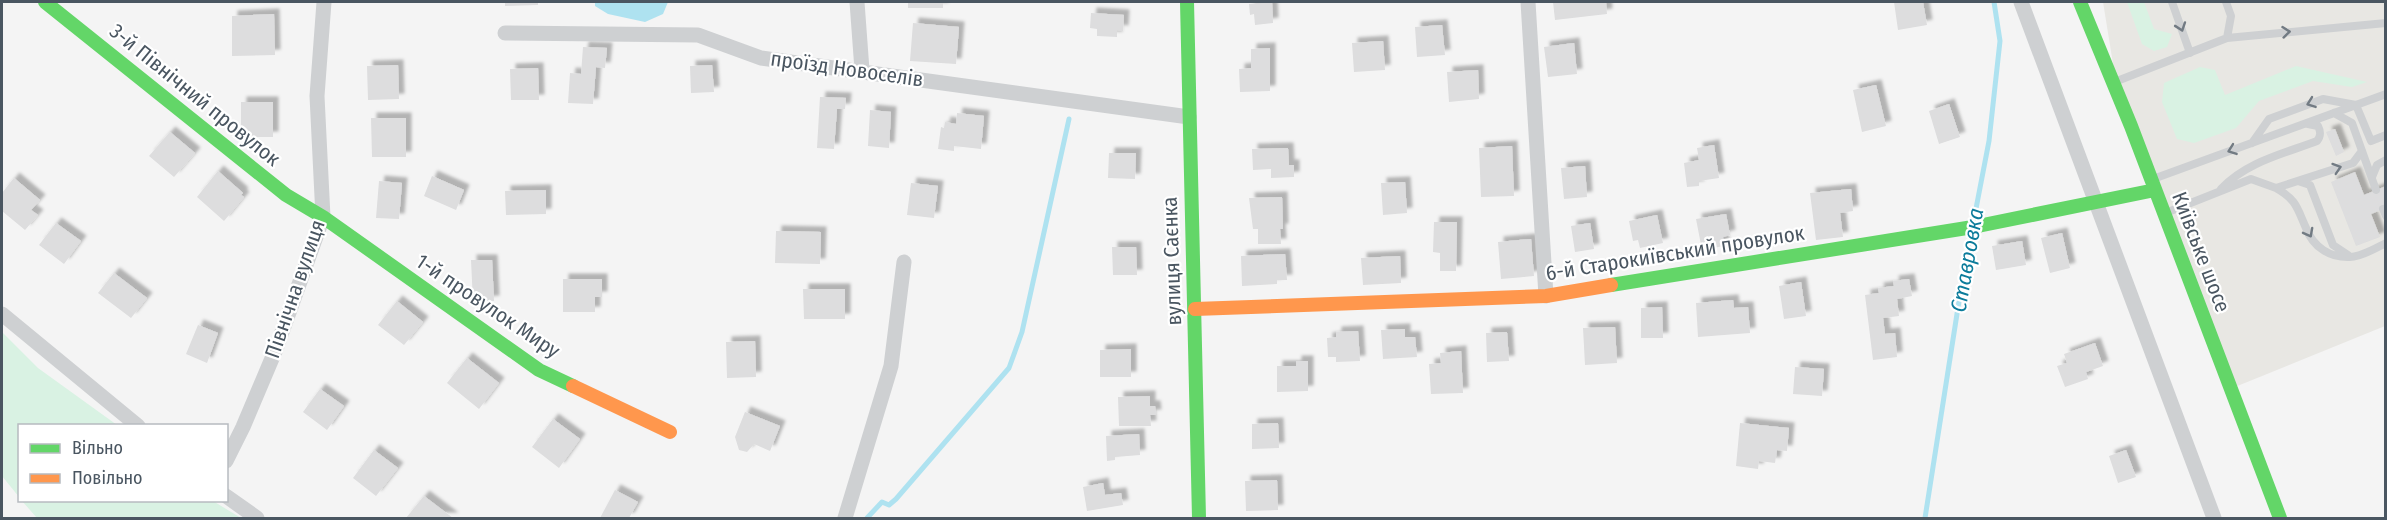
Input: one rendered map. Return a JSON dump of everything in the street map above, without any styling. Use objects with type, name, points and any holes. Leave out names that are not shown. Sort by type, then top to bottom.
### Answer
[{"type":"street","name":"3-й Північний провулок","points":[[45,2],[286,195],[322,217]]},
{"type":"street","name":"Північна вулиця","points":[[228,457],[276,349],[322,217],[317,96],[324,2]]},
{"type":"street","points":[[857,2],[862,70]]},
{"type":"street","name":"вулиця Саєнка","points":[[1187,2],[1199,519]]},
{"type":"street","points":[[1528,2],[1546,296]]},
{"type":"street","points":[[2022,2],[2214,519]]},
{"type":"street","name":"Київське шосе","points":[[2080,2],[2114,82],[2280,519]]},
{"type":"street","name":"проїзд Новоселів","points":[[506,33],[698,36],[761,58],[862,70],[1189,117]]},
{"type":"street","name":"6-й Старокиївський провулок","points":[[1195,309],[1546,296],[1973,227],[2098,203],[2153,185]]},
{"type":"street","name":"1-й провулок Миру","points":[[322,217],[539,370],[670,432]]},
{"type":"street","points":[[845,519],[891,366],[904,262]]},
{"type":"street","points":[[2,314],[136,424]]},
{"type":"street","points":[[228,497],[257,519]]},
{"type":"lane","points":[[2172,2],[2190,53]]},
{"type":"lane","points":[[2226,2],[2231,16],[2227,38]]},
{"type":"lane","points":[[2114,82],[2227,38],[2385,23]]},
{"type":"lane","points":[[2153,185],[2252,143],[2385,94]]},
{"type":"lane","points":[[2252,143],[2269,119],[2324,99],[2356,105]]},
{"type":"lane","points":[[2356,105],[2371,141],[2385,135]]},
{"type":"lane","points":[[2334,113],[2352,123],[2376,190]]},
{"type":"lane","points":[[2220,190],[2231,178],[2250,166],[2317,141],[2320,136],[2318,126],[2305,123]]},
{"type":"lane","points":[[2276,188],[2353,163],[2362,151]]},
{"type":"lane","points":[[2372,177],[2377,165],[2385,160]]},
{"type":"lane","points":[[2164,214],[2251,179],[2276,188],[2293,199],[2306,230],[2317,246],[2329,254],[2352,257],[2384,242]]},
{"type":"lane","points":[[2298,181],[2310,184],[2333,244],[2352,257]]},
{"type":"shaded area","points":[[2103,2],[2385,2],[2385,326],[2230,389],[2115,76]]},
{"type":"green space","points":[[2127,2],[2144,2],[2154,29],[2172,34],[2167,47],[2154,51],[2142,44]]},
{"type":"green space","points":[[2296,66],[2367,82],[2352,87],[2313,81],[2259,101],[2236,128],[2194,143],[2177,139],[2162,102],[2164,83],[2200,67],[2215,70],[2225,95]]},
{"type":"green space","points":[[2,332],[38,368],[116,424],[18,424],[18,496],[2,476]]},
{"type":"green space","points":[[23,502],[215,502],[241,518],[37,518]]},
{"type":"water","points":[[595,2],[668,2],[663,14],[645,22],[608,14],[595,6]]},
{"type":"building","points":[[505,2],[538,2],[538,5],[505,6]]},
{"type":"building","points":[[908,2],[943,2],[943,8],[908,8]]},
{"type":"building","points":[[1272,2],[1273,23],[1255,25],[1254,14],[1250,15],[1249,4]]},
{"type":"building","points":[[1553,2],[1606,2],[1607,14],[1555,20]]},
{"type":"building","points":[[1894,2],[1923,2],[1927,25],[1898,30]]},
{"type":"building","points":[[1091,13],[1124,15],[1123,31],[1117,30],[1117,37],[1097,36],[1097,29],[1090,28]]},
{"type":"building","points":[[274,14],[275,55],[232,56],[232,16]]},
{"type":"building","points":[[913,23],[959,27],[956,64],[910,61]]},
{"type":"building","points":[[1442,25],[1445,55],[1417,57],[1415,27]]},
{"type":"building","points":[[1383,41],[1385,70],[1354,72],[1352,43]]},
{"type":"building","points":[[1574,43],[1577,74],[1548,77],[1544,47]]},
{"type":"building","points":[[583,47],[607,48],[605,68],[596,67],[593,104],[568,103],[570,73],[581,74]]},
{"type":"building","points":[[1270,48],[1270,91],[1240,92],[1239,69],[1251,68],[1251,49]]},
{"type":"building","points":[[398,65],[399,99],[368,100],[367,66]]},
{"type":"building","points":[[712,65],[714,92],[691,93],[690,66]]},
{"type":"building","points":[[538,68],[539,100],[511,100],[510,69]]},
{"type":"building","points":[[1478,70],[1479,99],[1449,102],[1447,72]]},
{"type":"building","points":[[1876,85],[1886,126],[1862,132],[1853,90]]},
{"type":"building","points":[[820,97],[846,98],[845,109],[837,109],[834,149],[817,148]]},
{"type":"building","points":[[241,102],[273,102],[273,137],[241,137]]},
{"type":"building","points":[[1949,104],[1960,137],[1939,144],[1929,111]]},
{"type":"building","points":[[870,110],[891,112],[889,148],[868,146]]},
{"type":"building","points":[[957,113],[984,116],[981,149],[954,146],[954,151],[938,149],[941,127],[944,128],[945,122],[956,124]]},
{"type":"building","points":[[371,118],[406,118],[406,157],[372,157]]},
{"type":"building","points":[[2335,129],[2344,152],[2336,156],[2326,132]]},
{"type":"building","points":[[170,132],[195,153],[174,177],[149,156]]},
{"type":"building","points":[[1714,145],[1719,178],[1699,181],[1699,186],[1687,187],[1684,163],[1699,160],[1697,148]]},
{"type":"building","points":[[1512,146],[1514,196],[1481,197],[1479,148]]},
{"type":"building","points":[[1288,148],[1289,165],[1294,165],[1294,177],[1271,178],[1271,169],[1253,170],[1252,149]]},
{"type":"building","points":[[1109,153],[1136,153],[1135,179],[1108,178]]},
{"type":"building","points":[[1585,166],[1587,197],[1564,199],[1561,168]]},
{"type":"building","points":[[218,171],[243,193],[241,195],[244,197],[224,221],[197,197]]},
{"type":"building","points":[[2355,172],[2364,195],[2386,186],[2386,208],[2371,214],[2380,237],[2356,246],[2331,182]]},
{"type":"building","points":[[432,176],[464,190],[456,210],[424,196]]},
{"type":"building","points":[[14,178],[40,200],[31,210],[38,215],[25,230],[2,211],[2,193]]},
{"type":"building","points":[[379,181],[402,183],[399,219],[376,218]]},
{"type":"building","points":[[1405,182],[1407,213],[1383,215],[1381,183]]},
{"type":"building","points":[[911,183],[938,186],[934,218],[907,215]]},
{"type":"building","points":[[1851,189],[1853,211],[1840,213],[1843,237],[1816,240],[1810,193]]},
{"type":"building","points":[[546,190],[546,214],[506,215],[505,191]]},
{"type":"building","points":[[1282,197],[1281,244],[1258,244],[1258,229],[1253,229],[1249,198]]},
{"type":"building","points":[[1726,214],[1730,235],[1723,237],[1724,246],[1702,250],[1696,219]]},
{"type":"building","points":[[1657,215],[1663,243],[1640,248],[1638,240],[1633,241],[1629,221]]},
{"type":"building","points":[[1434,222],[1457,222],[1456,271],[1440,271],[1440,253],[1433,252]]},
{"type":"building","points":[[56,223],[81,241],[64,264],[39,245]]},
{"type":"building","points":[[1590,223],[1594,249],[1575,252],[1571,226]]},
{"type":"building","points":[[776,231],[821,232],[820,264],[775,263]]},
{"type":"building","points":[[2062,233],[2070,268],[2050,273],[2041,238]]},
{"type":"building","points":[[1531,239],[1534,276],[1501,279],[1498,242]]},
{"type":"building","points":[[2022,241],[2026,265],[1996,270],[1992,246]]},
{"type":"building","points":[[1112,247],[1136,247],[1137,275],[1113,275]]},
{"type":"building","points":[[1285,254],[1287,280],[1277,280],[1277,284],[1242,286],[1241,256]]},
{"type":"building","points":[[1400,256],[1401,283],[1363,285],[1361,258]]},
{"type":"building","points":[[471,260],[492,260],[494,301],[473,302]]},
{"type":"building","points":[[114,273],[147,298],[131,318],[98,293]]},
{"type":"building","points":[[563,279],[602,279],[602,297],[595,297],[595,312],[563,312]]},
{"type":"building","points":[[1909,279],[1912,296],[1897,299],[1899,316],[1883,318],[1885,334],[1895,333],[1897,357],[1873,360],[1865,295],[1879,293],[1878,288],[1894,286],[1893,281]]},
{"type":"building","points":[[1801,282],[1806,316],[1784,319],[1779,286]]},
{"type":"building","points":[[803,289],[845,289],[845,319],[804,319]]},
{"type":"building","points":[[1733,300],[1734,308],[1748,307],[1750,333],[1698,337],[1696,303]]},
{"type":"building","points":[[397,301],[423,322],[404,345],[378,325]]},
{"type":"building","points":[[1662,307],[1663,338],[1641,338],[1641,308]]},
{"type":"building","points":[[198,325],[218,333],[207,363],[186,354]]},
{"type":"building","points":[[1615,327],[1617,363],[1585,365],[1583,328]]},
{"type":"building","points":[[1405,329],[1405,337],[1415,337],[1417,357],[1383,359],[1381,330]]},
{"type":"building","points":[[1358,331],[1360,361],[1336,362],[1336,357],[1328,357],[1327,338],[1336,337],[1336,332]]},
{"type":"building","points":[[1507,332],[1509,361],[1487,362],[1486,333]]},
{"type":"building","points":[[755,341],[756,377],[727,378],[726,342]]},
{"type":"building","points":[[2095,343],[2103,366],[2086,372],[2088,379],[2065,387],[2057,366],[2067,363],[2064,354]]},
{"type":"building","points":[[1131,349],[1131,377],[1100,377],[1100,350]]},
{"type":"building","points":[[1461,351],[1463,393],[1431,394],[1429,364],[1441,363],[1440,353]]},
{"type":"building","points":[[467,358],[499,383],[479,409],[447,383]]},
{"type":"building","points":[[1296,361],[1308,361],[1308,391],[1277,392],[1277,366],[1296,366]]},
{"type":"building","points":[[1795,367],[1824,369],[1822,396],[1793,394]]},
{"type":"building","points":[[320,389],[344,406],[327,430],[303,412]]},
{"type":"building","points":[[1150,396],[1150,406],[1155,406],[1156,415],[1150,415],[1151,426],[1119,426],[1118,397]]},
{"type":"building","points":[[745,412],[780,426],[770,451],[754,444],[747,452],[739,450],[735,437]]},
{"type":"building","points":[[553,419],[580,439],[559,468],[532,447]]},
{"type":"building","points":[[1278,423],[1279,448],[1252,449],[1252,424]]},
{"type":"building","points":[[1740,423],[1789,428],[1787,451],[1777,450],[1775,463],[1759,461],[1758,469],[1736,466]]},
{"type":"building","points":[[1139,434],[1140,455],[1115,457],[1115,460],[1107,461],[1106,436]]},
{"type":"building","points":[[374,450],[398,468],[376,496],[353,478]]},
{"type":"building","points":[[2126,450],[2136,477],[2118,483],[2109,456]]},
{"type":"building","points":[[1277,480],[1278,510],[1246,511],[1245,481]]},
{"type":"building","points":[[1103,483],[1105,495],[1121,493],[1123,505],[1087,511],[1083,487]]},
{"type":"building","points":[[615,490],[638,502],[629,518],[600,518]]},
{"type":"building","points":[[424,496],[453,518],[406,518]]},
{"type":"waterway","name":"Ставровка","points":[[1974,219],[1989,141],[2000,41],[1994,2]]},
{"type":"waterway","points":[[867,518],[882,502],[889,505],[896,499],[1009,368],[1022,332],[1069,119]]},
{"type":"waterway","name":"Ставровка","points":[[1925,518],[1971,234]]},
{"type":"traffic: fast","points":[[45,2],[286,195],[323,217],[539,370],[573,386]]},
{"type":"traffic: fast","points":[[1187,2],[1199,518]]},
{"type":"traffic: fast","points":[[2080,2],[2131,126],[2280,518]]},
{"type":"traffic: fast","points":[[1611,285],[1973,227],[2155,190]]},
{"type":"traffic: slow","points":[[1195,309],[1546,296],[1611,285]]},
{"type":"traffic: slow","points":[[573,386],[670,432]]}]
